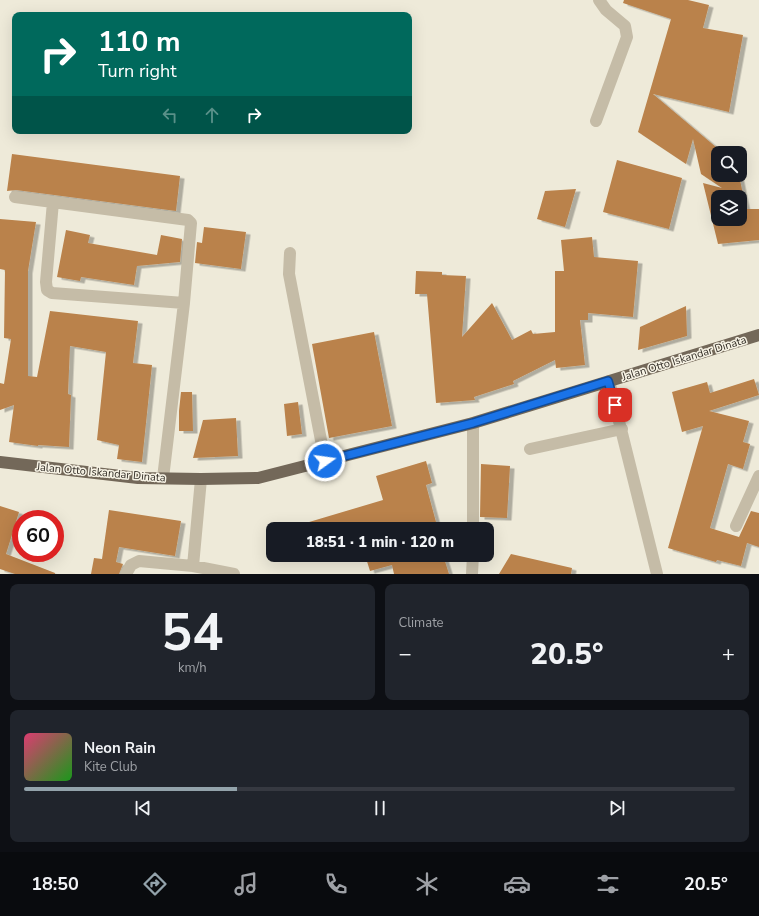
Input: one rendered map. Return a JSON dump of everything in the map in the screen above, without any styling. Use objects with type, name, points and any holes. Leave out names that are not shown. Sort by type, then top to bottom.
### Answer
[{"type":"main road","name":"Jalan Otto Iskandar Dinata","points":[[0,462],[138,478],[258,478],[473,423],[759,336]]},
{"type":"street","points":[[596,122],[627,37],[625,26],[606,10],[599,0]]},
{"type":"street","points":[[15,197],[190,221],[191,225],[184,303],[163,478]]},
{"type":"street","points":[[52,202],[46,282],[48,290],[52,293],[184,303]]},
{"type":"street","points":[[290,253],[289,274],[325,461]]},
{"type":"street","points":[[608,381],[622,429],[657,574]]},
{"type":"street","points":[[473,423],[473,522]]},
{"type":"street","points":[[530,449],[622,429]]},
{"type":"street","points":[[736,526],[759,476]]},
{"type":"street","points":[[193,566],[201,479]]},
{"type":"street","points":[[126,574],[131,565],[139,561],[193,566],[234,574]]},
{"type":"street","points":[[472,574],[473,562]]},
{"type":"building","points":[[624,0],[688,0],[709,5],[703,28],[743,35],[729,112],[653,94],[715,146],[711,146],[711,181],[701,174],[693,139],[686,164],[638,132],[671,19],[623,3]]},
{"type":"building","points":[[12,154],[180,176],[176,211],[16,190],[7,191]]},
{"type":"building","points":[[617,160],[682,178],[669,229],[603,212]]},
{"type":"building","points":[[713,182],[740,182],[742,190],[711,190],[711,216],[703,183],[722,188]]},
{"type":"building","points":[[576,189],[565,227],[537,219],[545,191]]},
{"type":"building","points":[[747,209],[759,209],[759,240],[718,244],[714,226],[747,226]]},
{"type":"building","points":[[0,219],[36,222],[28,271],[28,376],[37,377],[50,311],[138,321],[133,363],[152,365],[142,462],[117,459],[119,445],[97,440],[106,352],[70,346],[68,394],[71,395],[69,447],[38,446],[9,442],[14,405],[0,410],[0,383],[4,384],[11,339],[4,338],[5,270],[0,269]]},
{"type":"building","points":[[204,227],[246,232],[241,269],[195,263],[197,242],[202,243]]},
{"type":"building","points":[[66,230],[90,235],[88,243],[157,255],[161,235],[182,239],[180,262],[137,266],[134,285],[81,277],[80,281],[57,277]]},
{"type":"building","points":[[592,237],[594,257],[638,261],[633,317],[588,313],[588,320],[580,320],[585,365],[556,368],[555,360],[513,381],[514,384],[474,397],[475,400],[436,403],[427,294],[415,294],[416,271],[442,272],[442,275],[466,276],[462,337],[492,303],[512,340],[531,330],[533,334],[555,332],[555,271],[564,271],[561,240]]},
{"type":"building","points":[[686,306],[687,336],[638,350],[640,327]]},
{"type":"building","points":[[374,332],[392,426],[329,438],[312,344]]},
{"type":"building","points":[[754,379],[759,395],[709,411],[749,421],[743,442],[750,444],[743,469],[728,464],[710,528],[739,537],[751,511],[759,513],[759,547],[747,543],[741,566],[717,560],[716,562],[668,548],[703,426],[682,432],[672,392],[707,382],[710,393]]},
{"type":"building","points":[[181,392],[192,392],[193,431],[179,431]]},
{"type":"building","points":[[298,402],[302,434],[287,436],[284,404]]},
{"type":"building","points":[[236,418],[238,456],[193,458],[203,420]]},
{"type":"building","points":[[426,461],[432,483],[426,485],[436,522],[309,522],[383,500],[376,476]]},
{"type":"building","points":[[481,464],[510,466],[507,518],[480,517]]},
{"type":"building","points":[[0,506],[13,510],[12,535],[6,554],[12,556],[12,562],[27,562],[55,574],[15,574],[0,569]]},
{"type":"building","points":[[109,510],[181,521],[175,556],[119,547],[116,562],[123,564],[119,574],[91,574],[94,558],[102,559]]},
{"type":"building","points":[[511,554],[572,568],[571,574],[499,574]]},
{"type":"building","points":[[367,562],[445,562],[449,574],[394,574],[392,565],[370,571]]},
{"type":"route","points":[[325,461],[473,423],[608,381],[615,405]]}]
